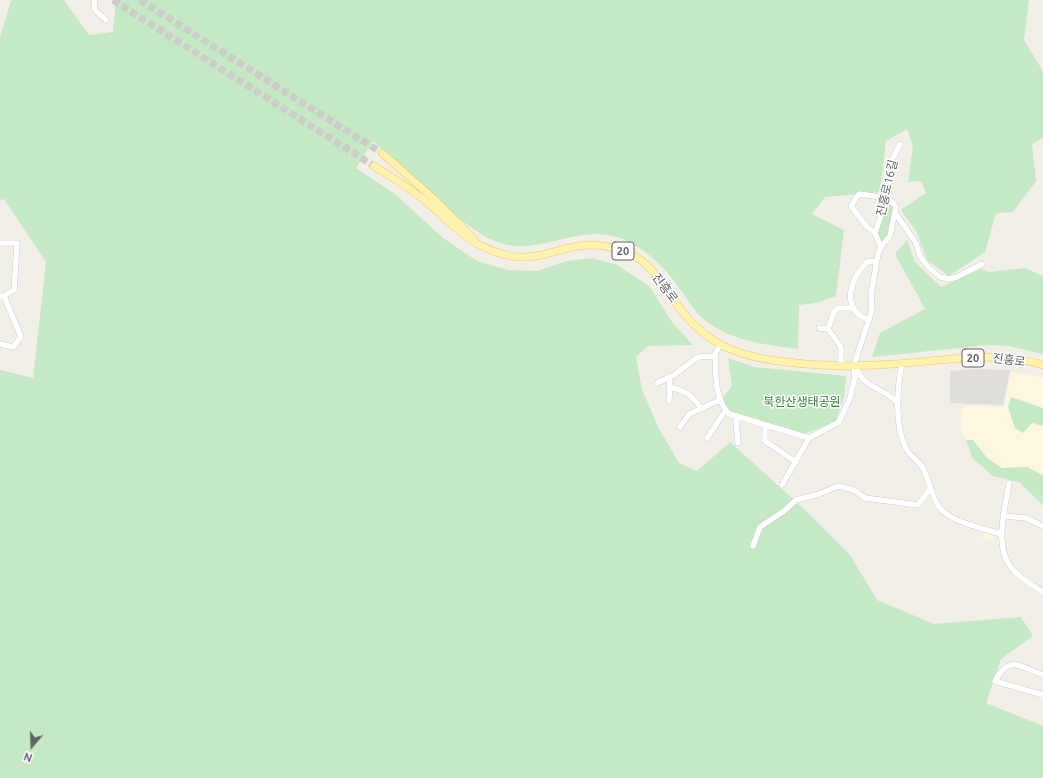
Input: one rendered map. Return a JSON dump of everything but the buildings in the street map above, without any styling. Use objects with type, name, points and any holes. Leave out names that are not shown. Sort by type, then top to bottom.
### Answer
[{"type":"main road","name":"진흥로","points":[[382,153],[435,200],[480,245]]},
{"type":"main road","name":"진흥로","points":[[374,166],[409,188],[462,235],[498,253],[526,258],[589,245],[605,246],[626,252],[639,259],[662,282],[690,322],[720,345],[738,353],[766,359],[808,364],[898,364],[983,357],[1043,365]]},
{"type":"street","points":[[94,0],[95,10],[106,20]]},
{"type":"street","name":"진흥로16길","points":[[875,233],[887,199],[892,174],[891,166],[900,144]]},
{"type":"street","name":"진흥로16길","points":[[881,247],[875,233],[866,227],[850,206],[859,194],[887,199]]},
{"type":"street","points":[[887,199],[894,203],[896,214],[916,243],[920,256],[928,267],[940,277],[949,279],[957,277],[982,264]]},
{"type":"street","points":[[782,485],[809,438],[839,422],[850,398],[855,377],[854,365],[872,310],[871,295],[877,261],[881,247],[890,236],[896,214]]},
{"type":"street","points":[[0,243],[17,243],[14,290],[2,296],[21,337],[13,347],[0,344]]},
{"type":"street","points":[[869,320],[858,314],[854,308],[850,290],[859,270],[867,262],[877,261]]},
{"type":"street","points":[[828,329],[834,312],[838,308],[854,308]]},
{"type":"street","points":[[819,328],[828,329],[841,347],[841,365]]},
{"type":"street","points":[[720,345],[715,354],[716,384],[721,406],[729,414],[809,438]]},
{"type":"street","points":[[657,383],[670,377],[698,357],[714,356],[715,354]]},
{"type":"street","points":[[898,364],[899,430],[902,440],[907,452],[923,467],[930,489],[943,512],[958,519],[1002,534]]},
{"type":"street","points":[[854,365],[861,378],[866,383],[898,402]]},
{"type":"street","points":[[669,401],[670,377]]},
{"type":"street","points":[[669,387],[683,390],[695,399],[701,408]]},
{"type":"street","points":[[680,427],[689,414],[720,400]]},
{"type":"street","points":[[707,438],[726,410]]},
{"type":"street","points":[[737,416],[736,422],[738,443]]},
{"type":"street","points":[[765,425],[765,441],[796,462]]},
{"type":"street","points":[[1009,483],[1002,534],[1005,558],[1015,572],[1043,592]]},
{"type":"street","points":[[754,546],[760,527],[784,511],[796,500],[817,495],[838,486],[854,490],[865,498],[918,505],[930,489]]},
{"type":"street","points":[[1004,516],[1026,518],[1043,526]]},
{"type":"street","points":[[1043,675],[1012,664],[1005,666],[1000,670],[995,681],[1043,695]]},
{"type":"shaded area","points":[[977,369],[1010,370],[1003,405],[950,403],[950,371]]},
{"type":"shaded area","points":[[1011,372],[1043,377],[1043,478],[1003,472],[980,457],[961,431],[963,406],[1004,407]]},
{"type":"shaded area","points":[[984,533],[995,536],[993,542],[982,539]]},
{"type":"green space","points":[[64,0],[89,35],[113,32],[116,0],[1029,0],[1024,40],[1041,68],[1043,75],[1043,138],[1032,144],[1036,181],[1013,212],[996,213],[985,252],[949,276],[927,260],[916,231],[901,210],[926,193],[921,181],[908,182],[913,146],[907,129],[886,141],[880,192],[825,197],[812,214],[844,230],[836,296],[816,303],[799,305],[798,349],[758,343],[721,331],[697,313],[677,284],[656,261],[639,248],[620,238],[594,234],[518,246],[494,241],[459,219],[373,141],[356,168],[395,194],[443,238],[477,261],[508,270],[537,271],[567,261],[592,258],[617,265],[649,286],[672,322],[693,345],[648,346],[636,357],[642,390],[658,427],[679,463],[697,471],[730,442],[803,508],[850,555],[877,600],[934,624],[1021,617],[1033,636],[1001,659],[986,703],[1043,726],[1043,778],[0,778],[0,370],[33,378],[46,262],[4,199],[0,200],[0,37],[11,1]]},
{"type":"green space","points":[[887,203],[892,205],[893,221],[888,236],[882,244],[877,233]]},
{"type":"green space","points":[[907,240],[915,262],[941,287],[981,269],[990,272],[1025,268],[1043,276],[1043,354],[1009,346],[988,345],[872,357],[880,333],[925,309],[895,254]]},
{"type":"green space","name":"북한산생태공원","points":[[728,358],[754,367],[846,376],[844,397],[836,421],[802,435],[727,410],[723,398],[732,386]]},
{"type":"green space","points":[[1011,397],[1043,408],[1043,426],[1032,423],[1023,433],[1015,428],[1008,407]]},
{"type":"green space","points":[[966,440],[973,440],[987,458],[1002,468],[1027,467],[1043,475],[1043,505],[1019,482],[993,476],[973,459]]},
{"type":"tunnel","points":[[113,0],[374,166]]},
{"type":"tunnel","points":[[140,0],[382,153]]}]
